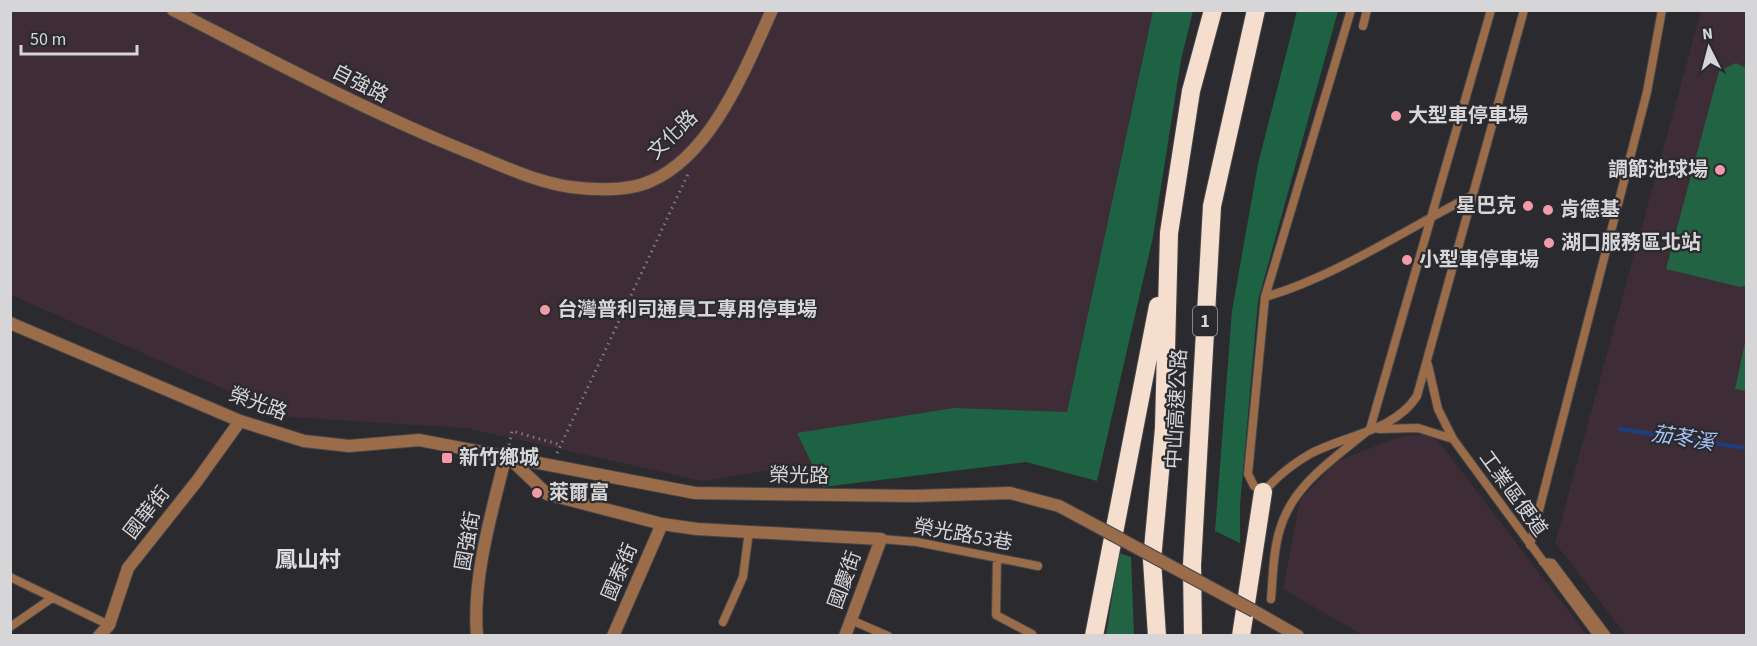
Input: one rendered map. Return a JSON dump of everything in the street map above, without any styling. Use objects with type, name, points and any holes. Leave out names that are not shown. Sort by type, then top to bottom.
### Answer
[{"type":"highway","name":"中山高速公路","points":[[1156,636],[1152,560],[1164,428],[1170,233],[1191,91],[1213,10]]},
{"type":"highway","name":"中山高速公路","points":[[1193,636],[1192,565],[1212,206],[1256,10]]},
{"type":"highway","points":[[1094,636],[1155,327],[1170,233]]},
{"type":"highway","points":[[1241,636],[1263,492]]},
{"type":"street","name":"自強路","points":[[173,10],[392,122],[536,179]]},
{"type":"street","name":"文化路","points":[[536,179],[570,187],[618,189],[651,182],[673,168],[705,136],[733,94],[772,10]]},
{"type":"street","name":"榮光路","points":[[10,323],[240,421],[304,441],[349,446],[419,440],[695,493],[914,496],[1010,493],[1059,506],[1298,636]]},
{"type":"street","name":"國華街","points":[[99,636],[109,625],[128,568],[197,481],[240,421]]},
{"type":"street","points":[[506,455],[547,494],[662,524],[881,539]]},
{"type":"street","name":"國強街","points":[[477,636],[476,618],[487,535],[506,455]]},
{"type":"street","name":"國泰街","points":[[614,636],[662,524]]},
{"type":"street","name":"國慶街","points":[[845,636],[881,539]]},
{"type":"lane","points":[[1351,10],[1265,297],[1248,474],[1254,486],[1263,492],[1277,477],[1310,454],[1395,419],[1409,409],[1417,396],[1524,10]]},
{"type":"lane","points":[[1363,26],[1367,10]]},
{"type":"lane","points":[[1271,599],[1276,544],[1288,508],[1299,490],[1370,429],[1491,10]]},
{"type":"lane","points":[[1530,545],[1647,92],[1662,10]]},
{"type":"lane","points":[[1265,297],[1284,292],[1313,278],[1473,195]]},
{"type":"lane","name":"工業區便道","points":[[1427,362],[1438,409],[1453,439],[1598,636]]},
{"type":"lane","points":[[1370,429],[1418,428],[1453,439]]},
{"type":"lane","points":[[723,622],[743,577],[749,531]]},
{"type":"lane","name":"榮光路53巷","points":[[881,539],[917,542],[1038,566]]},
{"type":"lane","points":[[997,558],[996,615],[1032,633]]},
{"type":"lane","points":[[1543,562],[1552,563],[1607,636]]},
{"type":"lane","points":[[10,577],[109,625]]},
{"type":"lane","points":[[10,627],[52,598]]},
{"type":"lane","points":[[851,620],[888,636]]},
{"type":"path","points":[[551,466],[690,168]]},
{"type":"path","points":[[506,455],[512,431],[561,445]]},
{"type":"shaded area","points":[[11,11],[1174,11],[1075,423],[702,481],[465,428],[287,417],[11,295]]},
{"type":"shaded area","points":[[1701,11],[1746,11],[1746,635],[1626,635],[1555,543]]},
{"type":"shaded area","points":[[1433,434],[1587,635],[1362,635],[1283,589],[1300,500],[1337,461],[1402,436]]},
{"type":"green space","points":[[1153,11],[1193,11],[1181,60],[1153,237],[1097,481],[1026,462],[823,487],[797,433],[954,408],[1067,412]]},
{"type":"green space","points":[[1297,11],[1338,11],[1258,301],[1240,505],[1240,543],[1215,531],[1232,311],[1258,164]]},
{"type":"green space","name":"調節池球場","points":[[1736,63],[1746,68],[1746,286],[1740,287],[1666,269],[1719,71]]},
{"type":"green space","points":[[1746,338],[1746,391],[1735,389]]},
{"type":"green space","points":[[1119,553],[1131,557],[1134,635],[1106,636]]},
{"type":"waterway","name":"茄苳溪","points":[[1620,429],[1746,448]]},
{"type":"place","name":"大型車停車場","points":[[1396,116]]},
{"type":"place","name":"調節池球場","points":[[1720,170]]},
{"type":"place","name":"星巴克","points":[[1528,206]]},
{"type":"place","name":"肯德基","points":[[1548,210]]},
{"type":"place","name":"湖口服務區北站","points":[[1549,243]]},
{"type":"place","name":"小型車停車場","points":[[1407,260]]},
{"type":"place","name":"台灣普利司通員工專用停車場","points":[[545,310]]},
{"type":"place","name":"新竹鄉城","points":[[447,458]]},
{"type":"place","name":"萊爾富","points":[[537,493]]},
{"type":"district","name":"鳳山村","points":[[308,560]]}]
